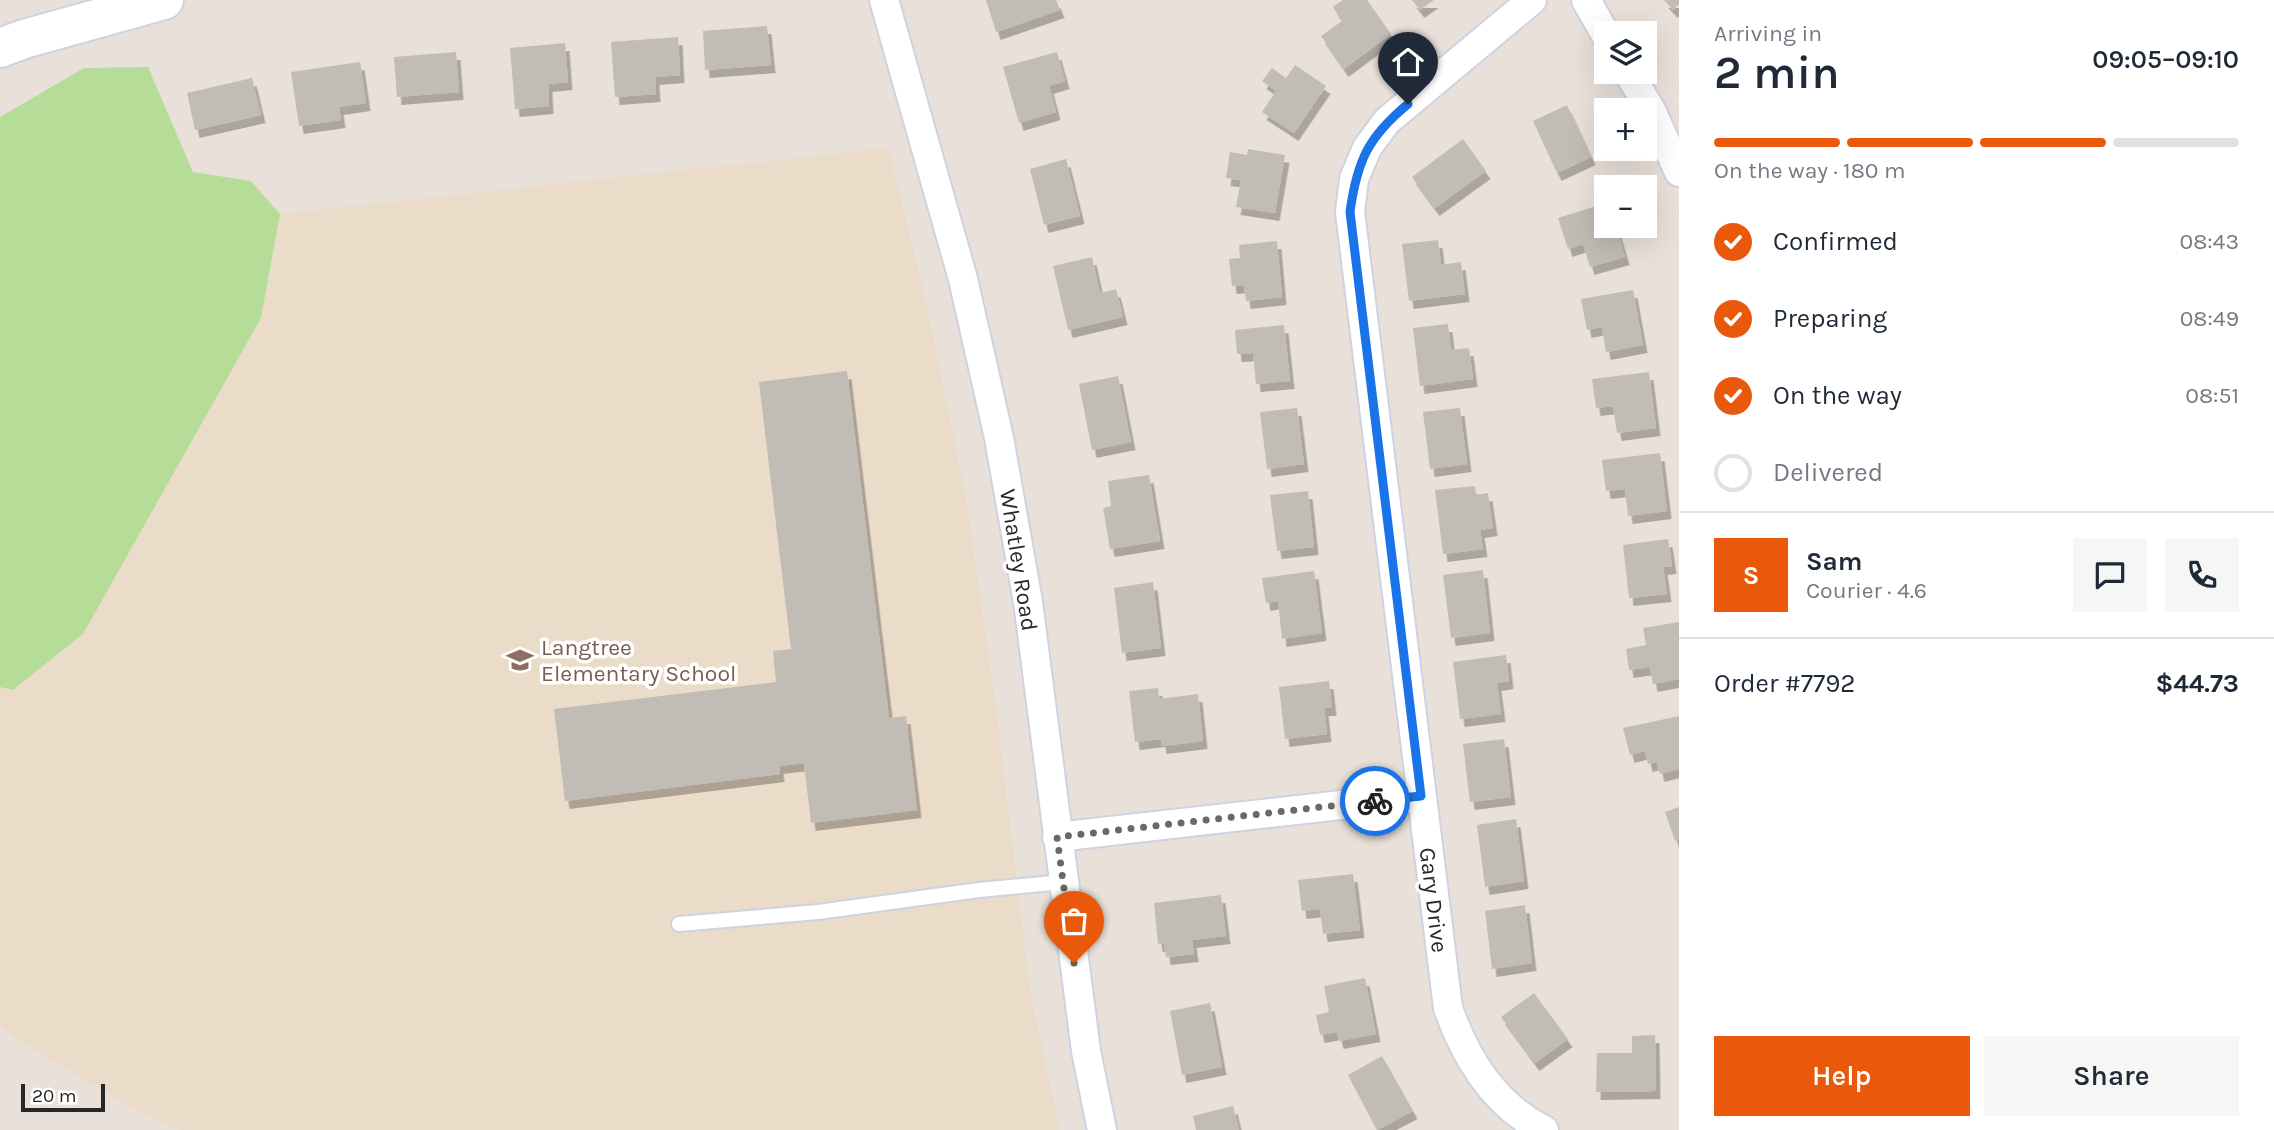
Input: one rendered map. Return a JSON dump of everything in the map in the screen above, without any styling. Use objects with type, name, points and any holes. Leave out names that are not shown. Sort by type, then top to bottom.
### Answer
[{"type":"street","points":[[0,48],[164,0]]},
{"type":"street","name":"Whatley Road","points":[[884,0],[963,279],[999,438],[1028,602],[1086,1052],[1102,1130]]},
{"type":"street","name":"Gary Drive","points":[[1532,0],[1387,121],[1367,148],[1354,179],[1350,212],[1448,1008],[1460,1042],[1480,1076],[1502,1101],[1545,1130]]},
{"type":"street","points":[[1586,0],[1598,21]]},
{"type":"street","points":[[1635,84],[1651,110],[1679,172]]},
{"type":"street","points":[[1057,837],[1421,796]]},
{"type":"lane","points":[[679,924],[818,912],[979,890],[1063,882]]},
{"type":"shaded area","name":"Langtree Elementary School","points":[[889,148],[927,307],[967,504],[997,715],[1030,992],[1060,1130],[180,1130],[139,1112],[23,1043],[0,1025],[0,687],[13,690],[261,318],[280,214]]},
{"type":"green space","points":[[148,67],[193,172],[251,181],[280,214],[261,318],[83,634],[13,690],[0,687],[0,117],[84,68]]},
{"type":"building","points":[[986,0],[1056,0],[1060,10],[996,32]]},
{"type":"building","points":[[1343,0],[1367,0],[1391,34],[1344,69],[1321,36],[1342,21],[1333,7]]},
{"type":"building","points":[[1412,0],[1434,0],[1420,10]]},
{"type":"building","points":[[1664,0],[1679,0],[1679,4],[1673,10]]},
{"type":"building","points":[[767,26],[771,65],[705,70],[703,31]]},
{"type":"building","points":[[678,37],[680,75],[655,77],[656,94],[615,97],[611,42]]},
{"type":"building","points":[[565,43],[568,82],[548,84],[549,106],[515,109],[510,48]]},
{"type":"building","points":[[456,52],[459,92],[397,97],[394,57]]},
{"type":"building","points":[[1057,52],[1065,81],[1049,86],[1056,112],[1019,123],[1003,67]]},
{"type":"building","points":[[360,62],[366,103],[339,107],[341,120],[299,126],[291,72]]},
{"type":"building","points":[[1295,65],[1326,86],[1294,133],[1262,112],[1276,91],[1262,81],[1272,68],[1286,78]]},
{"type":"building","points":[[252,78],[261,115],[195,130],[187,93]]},
{"type":"building","points":[[1567,105],[1591,157],[1557,173],[1533,121]]},
{"type":"building","points":[[1463,139],[1486,171],[1435,208],[1412,177]]},
{"type":"building","points":[[1248,149],[1285,155],[1275,213],[1236,207],[1241,180],[1226,178],[1230,152],[1247,155]]},
{"type":"building","points":[[1066,159],[1080,216],[1044,225],[1030,169]]},
{"type":"building","points":[[1594,207],[1594,238],[1619,238],[1625,257],[1590,267],[1583,244],[1568,249],[1558,218]]},
{"type":"building","points":[[1438,240],[1441,265],[1461,262],[1465,294],[1409,301],[1402,244]]},
{"type":"building","points":[[1277,241],[1282,297],[1246,301],[1244,285],[1232,286],[1229,259],[1240,258],[1239,245]]},
{"type":"building","points":[[1092,257],[1100,293],[1116,289],[1123,317],[1068,330],[1053,266]]},
{"type":"building","points":[[1633,290],[1643,345],[1606,352],[1602,327],[1587,330],[1581,299]]},
{"type":"building","points":[[1448,324],[1451,350],[1469,348],[1473,379],[1420,386],[1413,328]]},
{"type":"building","points":[[1284,325],[1290,381],[1256,384],[1253,353],[1237,354],[1235,330]]},
{"type":"building","points":[[847,371],[889,718],[906,716],[917,810],[811,823],[804,763],[779,766],[780,774],[565,801],[554,709],[776,682],[773,651],[791,649],[759,382]]},
{"type":"building","points":[[1649,372],[1656,428],[1617,433],[1613,406],[1596,408],[1592,379]]},
{"type":"building","points":[[1118,376],[1131,442],[1092,450],[1079,384]]},
{"type":"building","points":[[1297,408],[1304,464],[1267,469],[1260,412]]},
{"type":"building","points":[[1460,408],[1467,464],[1430,469],[1423,412]]},
{"type":"building","points":[[1660,453],[1667,511],[1628,516],[1625,489],[1606,491],[1602,460]]},
{"type":"building","points":[[1149,475],[1160,541],[1110,549],[1103,508],[1111,506],[1108,481]]},
{"type":"building","points":[[1475,486],[1476,495],[1488,493],[1493,528],[1480,530],[1483,549],[1443,554],[1435,490]]},
{"type":"building","points":[[1308,491],[1314,547],[1277,551],[1270,495]]},
{"type":"building","points":[[1668,539],[1672,566],[1663,567],[1667,594],[1629,598],[1623,545]]},
{"type":"building","points":[[1483,570],[1490,633],[1451,638],[1443,575]]},
{"type":"building","points":[[1314,571],[1322,633],[1282,639],[1278,601],[1266,603],[1262,578]]},
{"type":"building","points":[[1153,582],[1161,648],[1122,653],[1114,588]]},
{"type":"building","points":[[1679,622],[1679,679],[1653,684],[1650,667],[1629,670],[1626,649],[1646,645],[1643,628]]},
{"type":"building","points":[[1506,655],[1509,681],[1497,683],[1501,714],[1460,719],[1453,662]]},
{"type":"building","points":[[1329,681],[1332,708],[1324,708],[1327,734],[1285,739],[1279,687]]},
{"type":"building","points":[[1158,688],[1159,699],[1198,694],[1203,741],[1162,746],[1161,739],[1135,742],[1129,691]]},
{"type":"building","points":[[1679,716],[1679,769],[1660,774],[1657,762],[1648,764],[1645,751],[1630,755],[1623,728]]},
{"type":"building","points":[[1504,739],[1511,797],[1470,802],[1463,744]]},
{"type":"building","points":[[1679,807],[1679,839],[1675,841],[1665,812]]},
{"type":"building","points":[[1516,819],[1524,881],[1485,887],[1477,825]]},
{"type":"building","points":[[1353,874],[1360,930],[1323,934],[1320,909],[1302,911],[1298,880]]},
{"type":"building","points":[[1221,895],[1226,936],[1192,940],[1194,954],[1166,957],[1164,943],[1158,944],[1154,903]]},
{"type":"building","points":[[1525,905],[1532,963],[1492,969],[1485,911]]},
{"type":"building","points":[[1365,978],[1376,1034],[1339,1041],[1337,1032],[1320,1035],[1316,1015],[1329,1012],[1324,986]]},
{"type":"building","points":[[1534,993],[1568,1039],[1535,1063],[1501,1017]]},
{"type":"building","points":[[1210,1003],[1222,1067],[1182,1075],[1170,1011]]},
{"type":"building","points":[[1655,1035],[1656,1091],[1596,1092],[1597,1053],[1632,1053],[1632,1036]]},
{"type":"building","points":[[1382,1056],[1413,1111],[1377,1130],[1348,1075]]},
{"type":"building","points":[[1233,1106],[1239,1130],[1196,1130],[1193,1116]]},
{"type":"way so far","points":[[1074,963],[1057,837],[1375,801]]},
{"type":"place","name":"Langtree Elementary School","points":[[520,660]]},
{"type":"route","points":[[1375,801],[1421,796],[1350,212],[1354,179],[1367,148],[1387,121],[1408,104]]}]
